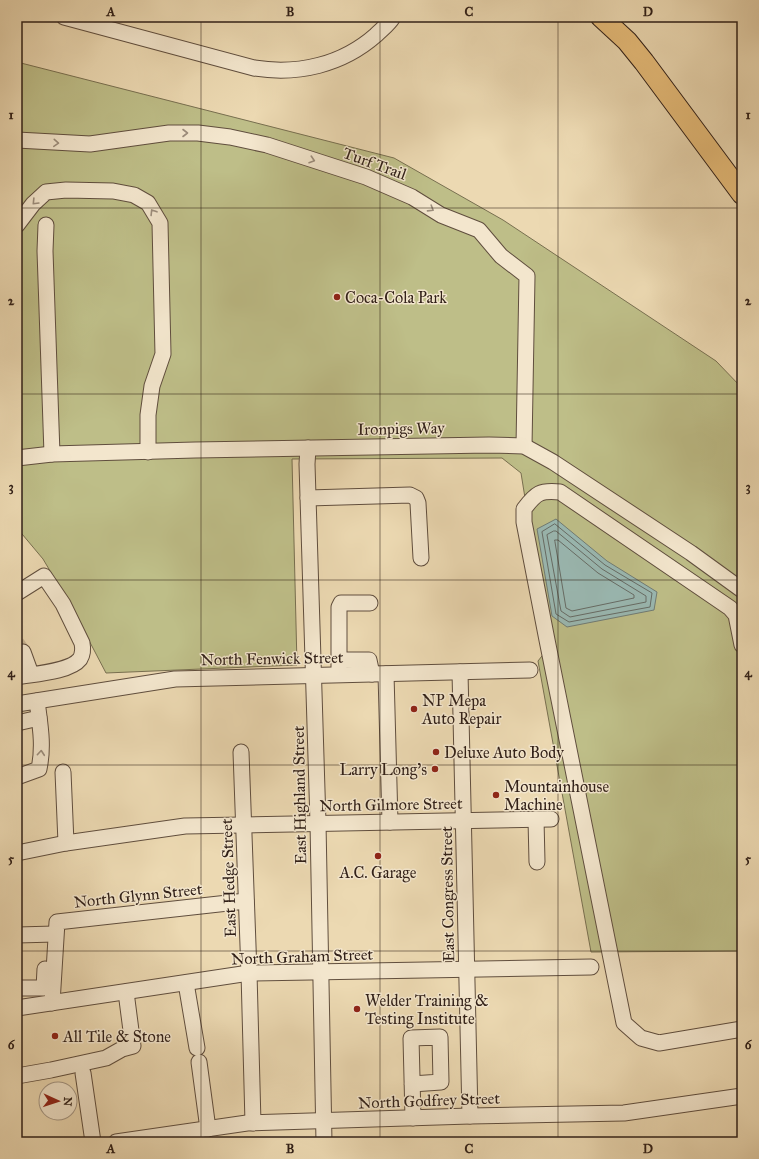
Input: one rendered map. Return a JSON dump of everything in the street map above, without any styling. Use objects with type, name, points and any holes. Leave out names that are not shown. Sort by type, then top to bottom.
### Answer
[{"type":"main road","points":[[602,17],[627,41],[644,62],[742,194]]},
{"type":"street","points":[[64,17],[254,68],[278,71],[310,68],[345,57],[373,38],[393,17]]},
{"type":"street","name":"Turf Trail","points":[[17,140],[90,144],[169,133],[198,133],[230,137],[267,145],[366,177],[412,197],[441,215],[478,230],[501,256],[527,276],[524,446]]},
{"type":"street","points":[[17,225],[32,204],[46,192],[66,190],[113,191],[134,195],[148,203],[160,223],[164,354],[152,386],[148,415],[148,452]]},
{"type":"street","points":[[46,225],[45,258],[52,454]]},
{"type":"street","name":"Ironpigs Way","points":[[17,458],[52,454],[308,448],[489,445],[524,446],[553,462],[691,553],[742,590]]},
{"type":"street","name":"East Highland Street","points":[[308,448],[308,498],[318,824],[324,1142]]},
{"type":"street","points":[[742,645],[736,615],[730,608],[560,492],[546,491],[533,497],[524,509],[524,522],[546,640],[624,1023],[641,1038],[659,1043],[742,1029]]},
{"type":"street","points":[[308,498],[410,495],[416,498],[418,503],[421,558]]},
{"type":"street","points":[[17,593],[44,576],[63,604],[82,643],[83,650],[80,659],[68,668],[24,676],[23,652]]},
{"type":"street","points":[[339,667],[339,607],[341,603],[370,603]]},
{"type":"street","name":"North Fenwick Street","points":[[17,704],[175,679],[314,675],[339,667],[379,674],[530,670]]},
{"type":"street","name":"East Congress Street","points":[[460,672],[470,1116]]},
{"type":"street","points":[[379,674],[390,822]]},
{"type":"street","points":[[17,777],[39,769],[42,755],[42,735],[37,701]]},
{"type":"street","points":[[17,723],[39,718]]},
{"type":"street","name":"East Hedge Street","points":[[241,752],[253,1123]]},
{"type":"street","points":[[63,772],[66,843]]},
{"type":"street","name":"North Gilmore Street","points":[[17,853],[66,843],[185,826],[544,819],[537,862]]},
{"type":"street","name":"North Glynn Street","points":[[17,935],[246,901]]},
{"type":"street","points":[[17,988],[44,988],[53,930]]},
{"type":"street","points":[[52,1003],[53,930]]},
{"type":"street","name":"North Graham Street","points":[[17,1008],[249,973],[591,967]]},
{"type":"street","points":[[186,983],[208,1129]]},
{"type":"street","points":[[17,1076],[106,1058],[122,1049],[133,1046],[126,992]]},
{"type":"street","points":[[83,1073],[93,1142]]},
{"type":"street","points":[[412,1084],[413,1118]]},
{"type":"street","name":"North Godfrey Street","points":[[116,1142],[177,1138],[208,1129],[253,1123],[624,1113],[742,1096]]},
{"type":"green space","name":"Coca-Cola Park","points":[[17,62],[394,158],[503,220],[716,361],[742,388],[742,951],[591,952],[538,661],[549,647],[521,473],[502,458],[292,459],[297,665],[106,673],[72,608],[43,559],[17,528]]},
{"type":"water","points":[[556,519],[607,561],[657,592],[654,610],[567,627],[552,616],[537,529]]},
{"type":"tunnel","points":[[17,643],[23,652]]},
{"type":"place","name":"Coca-Cola Park","points":[[337,297]]},
{"type":"place","name":"NP Mepa Auto Repair","points":[[414,709]]},
{"type":"place","name":"Deluxe Auto Body","points":[[436,752]]},
{"type":"place","name":"Larry Long's","points":[[435,769]]},
{"type":"place","name":"Mountainhouse Machine","points":[[496,795]]},
{"type":"place","name":"A.C. Garage","points":[[378,856]]},
{"type":"place","name":"Welder Training & Testing Institute","points":[[357,1009]]},
{"type":"place","name":"All Tile & Stone","points":[[55,1036]]}]
